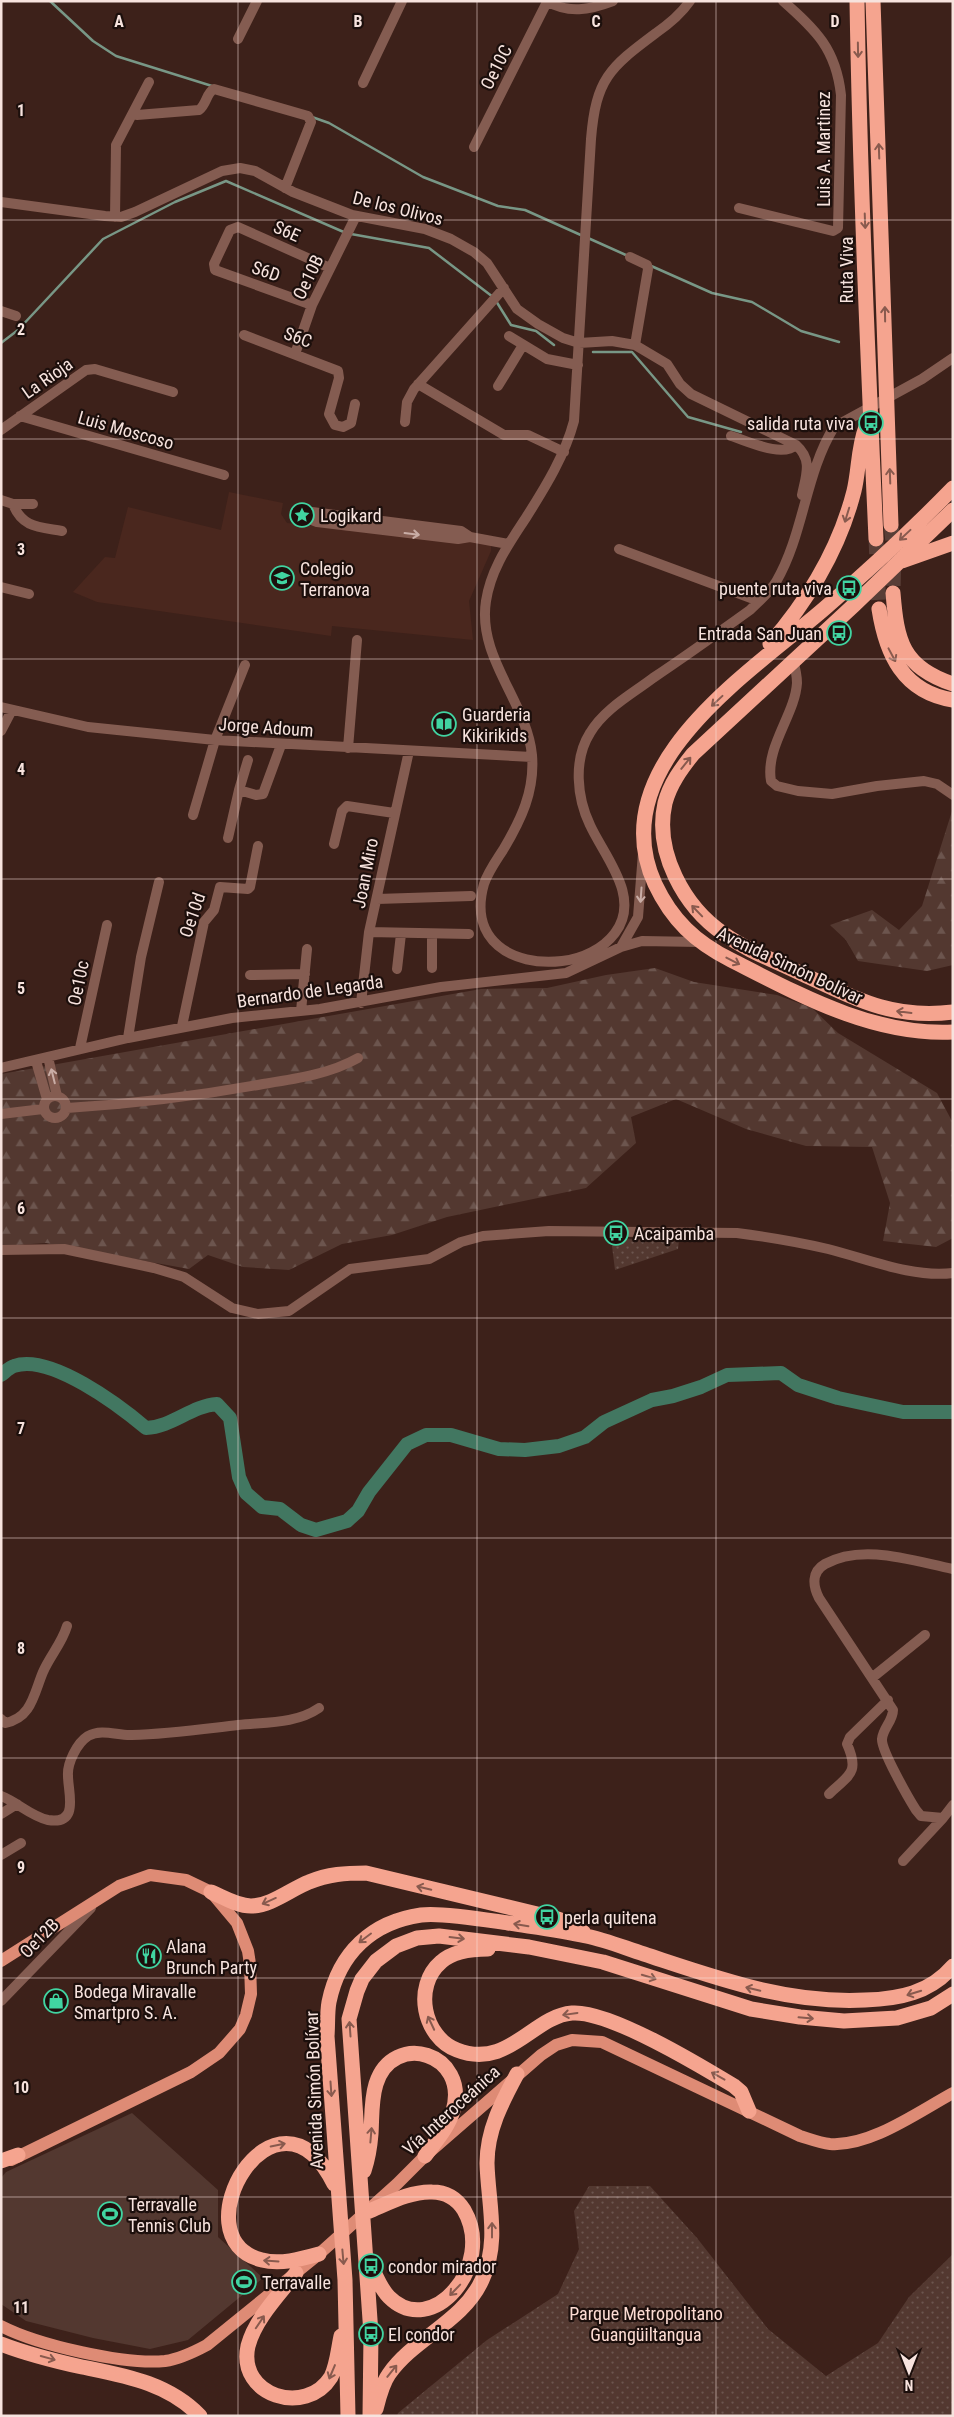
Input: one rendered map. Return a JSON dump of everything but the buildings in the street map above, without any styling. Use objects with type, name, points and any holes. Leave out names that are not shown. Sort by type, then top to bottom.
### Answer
[{"type":"highway","name":"Ruta Viva","points":[[857,1],[859,119],[865,222],[866,340],[876,539]]},
{"type":"highway","name":"Ruta Viva","points":[[873,1],[891,525]]},
{"type":"highway","points":[[752,668],[808,596],[831,557],[850,504],[864,433],[871,417]]},
{"type":"highway","name":"Avenida Simón Bolívar","points":[[953,488],[849,588],[752,668],[707,711],[674,747],[654,779],[645,809],[644,847],[649,871],[662,899],[678,921],[699,942],[838,1011],[883,1027],[917,1032],[953,1032]]},
{"type":"highway","name":"Avenida Simón Bolívar","points":[[953,510],[853,606],[693,754],[678,772],[666,803],[663,824],[665,843],[680,886],[691,904],[724,934],[858,1000],[887,1010],[917,1014],[953,1012]]},
{"type":"highway","points":[[896,563],[953,543]]},
{"type":"highway","points":[[893,592],[896,627],[901,644],[914,662],[928,673],[953,684]]},
{"type":"highway","points":[[879,609],[883,638],[891,657],[900,669],[913,683],[940,698],[953,700]]},
{"type":"highway","points":[[210,1892],[240,1904],[252,1906],[264,1904],[309,1882],[337,1873],[366,1873],[566,1922],[577,1926],[587,1936]]},
{"type":"highway","name":"Avenida Simón Bolívar","points":[[348,2416],[346,2308],[327,2036],[329,2003],[337,1975],[356,1946],[383,1925],[422,1914],[484,1919],[587,1936],[743,1987],[781,1995],[839,2001],[893,1999],[924,1990],[944,1976],[953,1966]]},
{"type":"highway","points":[[370,2416],[371,2334],[349,2020],[362,1979],[376,1961],[396,1946],[418,1938],[439,1936],[529,1947],[603,1962],[751,2009],[800,2017],[844,2021],[897,2018],[931,2008],[953,1994]]},
{"type":"highway","points":[[529,1947],[467,1951],[453,1954],[442,1960],[434,1969],[428,1979],[424,2004],[430,2025],[446,2044],[458,2050],[468,2052],[495,2051],[509,2047],[548,2021],[560,2016],[572,2012],[589,2013],[605,2018],[647,2038],[734,2086],[741,2092],[749,2111]]},
{"type":"highway","points":[[361,2182],[369,2155],[376,2084],[384,2068],[391,2062],[412,2054],[431,2055],[444,2065],[450,2073],[456,2094],[453,2112],[448,2123],[425,2156]]},
{"type":"highway","points":[[375,2416],[384,2383],[394,2367],[461,2310],[482,2280],[488,2265],[493,2232],[487,2162],[489,2139],[494,2121],[518,2074]]},
{"type":"highway","points":[[319,2254],[274,2262],[250,2256],[233,2239],[229,2228],[230,2198],[240,2176],[256,2156],[274,2145],[286,2143],[308,2149],[318,2157],[337,2191]]},
{"type":"highway","points":[[1,2161],[18,2155]]},
{"type":"highway","points":[[364,2250],[381,2286],[390,2298],[401,2306],[412,2309],[422,2308],[442,2301],[459,2287],[469,2266],[473,2242],[472,2230],[465,2212],[454,2199],[444,2194],[432,2192],[418,2193],[366,2212]]},
{"type":"highway","points":[[296,2273],[256,2327],[248,2348],[249,2370],[259,2387],[267,2394],[283,2401],[300,2402],[309,2399],[324,2387],[335,2368],[346,2308]]},
{"type":"highway","points":[[1,2344],[70,2364],[147,2382],[178,2396],[200,2416]]},
{"type":"main road","points":[[1,2168],[18,2155],[191,2072],[220,2053],[231,2041],[246,2015],[251,1994],[248,1951],[237,1923],[210,1892],[186,1880],[150,1875],[119,1886],[4,1958]]},
{"type":"main road","name":"Vía Interoceánica","points":[[1,2326],[41,2341],[115,2358],[165,2361],[187,2355],[207,2345],[319,2254],[425,2156],[518,2074],[556,2045],[572,2040],[602,2042],[800,2136],[830,2144],[851,2143],[873,2136],[953,2093]]},
{"type":"street","points":[[238,39],[256,1]]},
{"type":"street","points":[[363,83],[402,1]]},
{"type":"street","points":[[547,2],[563,9],[584,11],[613,1]]},
{"type":"street","points":[[690,1],[679,15],[612,68],[598,94],[590,140],[574,421],[564,452],[536,503],[496,564],[489,583],[484,619],[491,650],[528,734],[532,757],[531,785],[525,809],[484,883],[482,906],[486,934],[493,943],[504,951],[539,962],[566,961],[601,952],[621,923],[624,899],[618,876],[591,828],[582,801],[579,773],[588,735],[598,722],[618,704],[736,620],[759,601],[775,582],[799,526],[827,439],[834,427],[922,378],[953,358]]},
{"type":"street","name":"Luis A. Martinez","points":[[739,208],[833,231],[838,228],[841,95],[839,76],[832,56],[818,36],[783,1]]},
{"type":"street","name":"Oe10C","points":[[474,146],[547,2]]},
{"type":"street","points":[[115,217],[116,145],[149,82]]},
{"type":"street","points":[[137,115],[199,110],[204,106],[209,92],[214,89],[308,116],[311,122],[285,188]]},
{"type":"street","name":"De los Olivos","points":[[1,202],[115,217],[136,212],[231,168],[255,171],[285,188],[354,216],[425,229],[451,238],[474,252],[487,263],[501,291],[524,314],[563,338],[579,343],[612,341],[635,345],[666,364],[680,384],[691,394],[796,445]]},
{"type":"street","name":"Oe10B","points":[[294,353],[310,304],[354,216]]},
{"type":"street","name":"S6E","points":[[231,228],[238,227],[329,267]]},
{"type":"street","name":"S6D","points":[[231,228],[214,264],[214,269],[310,304]]},
{"type":"street","points":[[630,257],[648,266],[635,345]]},
{"type":"street","points":[[405,422],[407,402],[418,384],[489,302],[501,291]]},
{"type":"street","points":[[1,311],[16,316]]},
{"type":"street","name":"S6C","points":[[244,335],[334,368],[338,372],[329,410],[332,422],[338,426],[350,425],[354,416],[355,404]]},
{"type":"street","points":[[509,336],[547,360],[578,365]]},
{"type":"street","points":[[498,386],[523,345]]},
{"type":"street","name":"La Rioja","points":[[1,430],[90,369],[173,392]]},
{"type":"street","points":[[418,384],[504,435],[528,435],[564,452]]},
{"type":"street","name":"Luis Moscoso","points":[[20,416],[224,475]]},
{"type":"street","points":[[731,436],[781,451],[792,449],[796,445],[805,452],[808,463],[799,510],[799,526]]},
{"type":"street","points":[[1,500],[13,504],[33,504]]},
{"type":"street","points":[[13,504],[22,520],[34,526],[62,531]]},
{"type":"street","points":[[391,527],[312,512],[296,514],[317,522],[391,527],[461,531],[470,537],[508,544]]},
{"type":"street","points":[[619,549],[759,601]]},
{"type":"street","points":[[1,587],[29,594]]},
{"type":"street","points":[[348,748],[357,640]]},
{"type":"street","points":[[793,660],[796,672],[796,690],[773,753],[769,773],[771,781],[777,786],[798,791],[832,794],[924,781],[937,784],[953,795]]},
{"type":"street","points":[[193,815],[215,740],[245,665]]},
{"type":"street","name":"Jorge Adoum","points":[[1,707],[88,727],[215,740],[532,757]]},
{"type":"street","points":[[1,731],[12,710]]},
{"type":"street","points":[[239,790],[256,795],[263,794],[281,745]]},
{"type":"street","name":"Joan Miro","points":[[361,1003],[369,932],[409,751]]},
{"type":"street","points":[[228,838],[248,760]]},
{"type":"street","points":[[334,844],[342,811],[347,806],[394,812]]},
{"type":"street","name":"Oe10d","points":[[182,1026],[204,922],[214,910],[220,887],[250,887],[258,846]]},
{"type":"street","points":[[621,947],[638,917],[644,847]]},
{"type":"street","points":[[128,1038],[141,957],[159,882]]},
{"type":"street","points":[[377,899],[471,896]]},
{"type":"street","name":"Oe10c","points":[[80,1048],[107,924]]},
{"type":"street","points":[[369,932],[469,934]]},
{"type":"street","points":[[397,969],[401,934]]},
{"type":"street","points":[[432,934],[432,968]]},
{"type":"street","name":"Bernardo de Legarda","points":[[1,1068],[36,1061],[80,1048],[182,1026],[232,1018],[361,1003],[441,987],[566,973],[601,952],[642,940],[658,939],[699,942]]},
{"type":"street","points":[[302,1010],[307,949]]},
{"type":"street","points":[[250,975],[304,974]]},
{"type":"street","points":[[48,1057],[57,1096],[62,1099],[67,1108]]},
{"type":"street","points":[[67,1108],[142,1103],[220,1092],[298,1078],[345,1065],[358,1058]]},
{"type":"street","points":[[36,1061],[46,1116],[53,1119],[60,1118],[67,1108]]},
{"type":"street","points":[[1,1114],[45,1104],[57,1096]]},
{"type":"street","points":[[1,1250],[64,1249],[154,1268],[184,1277],[232,1308],[258,1314],[289,1311],[350,1269],[429,1259],[461,1242],[484,1236],[540,1232],[737,1233],[766,1236],[827,1249],[910,1271],[953,1273]]},
{"type":"street","points":[[943,1818],[922,1816],[916,1810],[886,1753],[882,1740],[893,1710],[873,1677],[819,1598],[814,1580],[820,1567],[828,1562],[858,1555],[883,1556],[953,1569]]},
{"type":"street","points":[[1,1719],[5,1722],[14,1721],[25,1713],[34,1701],[43,1672],[64,1636],[67,1626]]},
{"type":"street","points":[[873,1677],[925,1635]]},
{"type":"street","points":[[829,1794],[853,1769],[854,1763],[848,1741],[888,1700]]},
{"type":"street","points":[[1,1796],[41,1818],[50,1820],[61,1819],[68,1815],[71,1807],[67,1774],[72,1759],[78,1746],[88,1737],[97,1733],[111,1732],[122,1735],[171,1734],[301,1718],[318,1708]]},
{"type":"street","points":[[1,1814],[17,1804]]},
{"type":"street","points":[[903,1861],[953,1805]]},
{"type":"street","points":[[1,1855],[22,1843]]},
{"type":"street","name":"Oe12B","points":[[1,2000],[100,1899]]},
{"type":"shaded area","name":"Colegio Terranova","points":[[229,492],[283,503],[281,514],[287,523],[491,544],[491,551],[469,601],[473,640],[332,626],[331,636],[97,602],[73,592],[105,557],[115,558],[128,507],[221,530]]},
{"type":"green space","points":[[953,808],[953,965],[927,971],[858,961],[846,940],[830,925],[872,910],[899,930],[922,906]]},
{"type":"green space","points":[[655,968],[694,982],[777,995],[812,1008],[838,1033],[937,1093],[953,1123],[953,1238],[936,1247],[883,1241],[890,1203],[872,1147],[806,1146],[746,1129],[676,1099],[631,1117],[636,1143],[586,1188],[447,1217],[392,1235],[342,1244],[289,1270],[243,1267],[208,1255],[189,1269],[46,1243],[1,1246],[1,1074],[481,989],[547,988],[606,975]]},
{"type":"green space","points":[[616,1239],[679,1240],[678,1249],[615,1270],[612,1246]]},
{"type":"green space","name":"Terravalle Tennis Club","points":[[132,2113],[218,2190],[218,2237],[263,2278],[188,2340],[150,2349],[93,2338],[26,2321],[1,2304],[1,2178],[6,2172]]},
{"type":"green space","name":"Parque Metropolitano Guangüiltangua","points":[[589,2186],[650,2186],[697,2238],[768,2329],[826,2376],[878,2343],[909,2297],[953,2254],[953,2416],[397,2416],[398,2413],[487,2340],[558,2294],[579,2249],[574,2211]]},
{"type":"waterway","points":[[50,1],[93,41],[116,56],[212,86]]},
{"type":"waterway","points":[[312,117],[329,123],[423,177],[498,206],[525,210],[583,236]]},
{"type":"waterway","points":[[1,343],[18,330],[103,239],[175,202],[226,181],[346,233]]},
{"type":"waterway","points":[[351,234],[429,248],[493,297]]},
{"type":"waterway","points":[[588,238],[628,256]]},
{"type":"waterway","points":[[649,265],[712,293],[752,302],[801,331],[839,342]]},
{"type":"waterway","points":[[496,301],[511,325],[536,331],[554,345]]},
{"type":"waterway","points":[[593,352],[632,352],[688,417],[741,432]]},
{"type":"waterway","points":[[1,1375],[14,1366],[29,1364],[46,1367],[84,1384],[146,1428],[164,1424],[199,1408],[217,1404],[230,1418],[239,1477],[246,1493],[262,1507],[280,1509],[301,1525],[316,1530],[347,1521],[358,1511],[369,1492],[407,1444],[426,1435],[451,1435],[499,1449],[525,1450],[559,1446],[585,1437],[604,1422],[652,1400],[673,1396],[701,1387],[727,1375],[781,1373],[798,1385],[838,1398],[903,1412],[953,1412]]},
{"type":"tunnel","points":[[891,525],[894,551],[893,593]]},
{"type":"tunnel","points":[[876,539],[879,609]]},
{"type":"place","name":"salida ruta viva","points":[[871,423]]},
{"type":"place","name":"Logikard","points":[[302,515]]},
{"type":"place","name":"Colegio Terranova","points":[[282,578]]},
{"type":"place","name":"puente ruta viva","points":[[849,588]]},
{"type":"place","name":"Entrada San Juan","points":[[839,633]]},
{"type":"place","name":"Guarderia Kikirikids","points":[[444,724]]},
{"type":"place","name":"Acaipamba","points":[[616,1233]]},
{"type":"place","name":"perla quitena","points":[[547,1917]]},
{"type":"place","name":"Alana Brunch Party","points":[[149,1956]]},
{"type":"place","name":"Bodega Miravalle Smartpro S. A.","points":[[56,2001]]},
{"type":"place","name":"Terravalle Tennis Club","points":[[110,2214]]},
{"type":"place","name":"condor mirador","points":[[371,2266]]},
{"type":"place","name":"Terravalle","points":[[244,2282]]},
{"type":"place","name":"El condor","points":[[371,2334]]}]
